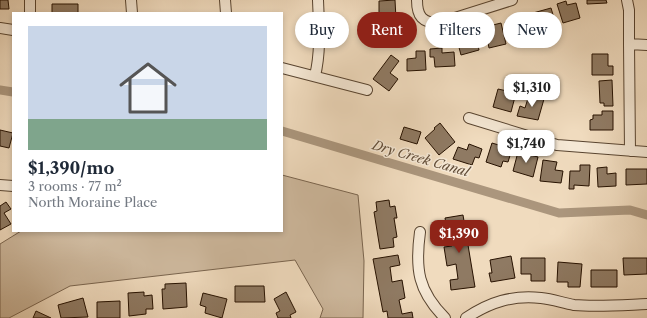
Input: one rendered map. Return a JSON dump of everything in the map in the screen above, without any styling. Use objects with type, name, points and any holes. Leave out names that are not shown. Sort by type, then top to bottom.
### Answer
[{"type":"street","points":[[30,0],[30,12]]},
{"type":"street","points":[[131,0],[132,12]]},
{"type":"street","points":[[225,0],[226,12]]},
{"type":"street","points":[[315,76],[320,50],[318,0]]},
{"type":"street","points":[[417,0],[417,8],[424,21],[439,24],[512,0]]},
{"type":"street","points":[[627,0],[629,10],[630,44],[630,151]]},
{"type":"street","points":[[0,28],[12,30]]},
{"type":"street","points":[[630,44],[647,45]]},
{"type":"street","points":[[283,68],[367,90]]},
{"type":"street","points":[[469,118],[557,145],[647,152]]},
{"type":"street","points":[[0,185],[12,186]]},
{"type":"street","points":[[420,232],[417,252],[420,278],[433,305],[446,318]]},
{"type":"street","points":[[466,318],[478,310],[500,300],[520,297],[542,298],[575,305],[647,304]]},
{"type":"shaded area","points":[[283,175],[358,195],[364,261],[363,318],[320,318],[323,309],[295,260],[70,286],[9,318],[0,318],[0,244],[19,232],[283,232]]},
{"type":"building","points":[[0,0],[8,0],[9,9],[0,9]]},
{"type":"building","points":[[395,0],[396,12],[379,12],[379,1]]},
{"type":"building","points":[[587,0],[606,0],[607,3],[587,4]]},
{"type":"building","points":[[566,1],[567,5],[576,3],[580,18],[563,23],[562,12],[560,12],[557,4]]},
{"type":"building","points":[[52,4],[78,4],[78,12],[52,12]]},
{"type":"building","points":[[551,8],[552,12],[537,12]]},
{"type":"building","points":[[501,23],[503,31],[503,45],[495,47],[495,24]]},
{"type":"building","points":[[442,48],[442,53],[454,52],[455,66],[435,67],[434,57],[430,57],[430,49]]},
{"type":"building","points":[[459,48],[479,48],[479,50],[461,55]]},
{"type":"building","points":[[416,51],[425,51],[426,70],[407,71],[407,59],[416,58]]},
{"type":"building","points":[[592,54],[608,54],[608,66],[613,66],[613,75],[592,75]]},
{"type":"building","points":[[391,55],[399,61],[390,73],[398,79],[389,91],[373,79]]},
{"type":"building","points":[[612,80],[613,106],[604,106],[604,103],[600,103],[599,81]]},
{"type":"building","points":[[498,89],[516,93],[511,112],[493,107]]},
{"type":"building","points":[[529,95],[544,99],[538,120],[517,116],[520,106],[525,108]]},
{"type":"building","points":[[602,111],[613,111],[613,130],[590,130],[590,120],[593,119],[593,115],[602,115]]},
{"type":"building","points":[[440,123],[455,142],[439,155],[425,138]]},
{"type":"building","points":[[404,127],[421,132],[417,144],[400,139]]},
{"type":"building","points":[[0,130],[12,133],[9,148],[0,146]]},
{"type":"building","points":[[492,143],[512,149],[508,162],[503,161],[501,167],[486,162]]},
{"type":"building","points":[[469,144],[482,149],[479,158],[475,157],[472,165],[453,159],[458,147],[467,150]]},
{"type":"building","points":[[518,152],[538,157],[533,177],[513,171]]},
{"type":"building","points":[[543,160],[557,162],[555,170],[563,171],[561,183],[540,181]]},
{"type":"building","points":[[580,165],[590,165],[589,186],[574,185],[574,189],[569,189],[570,171],[580,171]]},
{"type":"building","points":[[607,167],[607,174],[616,173],[616,186],[598,187],[597,168]]},
{"type":"building","points":[[626,169],[647,169],[647,184],[626,185]]},
{"type":"building","points":[[389,200],[390,207],[395,206],[397,218],[394,218],[397,237],[393,238],[394,247],[380,249],[374,212],[377,211],[376,202]]},
{"type":"building","points":[[6,202],[11,209],[4,213],[11,224],[0,230],[0,206]]},
{"type":"building","points":[[463,215],[475,287],[451,290],[450,280],[458,279],[456,264],[447,266],[444,247],[452,246],[450,236],[453,236],[452,229],[447,230],[445,218]]},
{"type":"building","points":[[398,255],[400,265],[390,267],[392,282],[402,280],[405,298],[399,300],[402,314],[412,312],[413,318],[388,318],[387,311],[383,312],[373,259]]},
{"type":"building","points":[[511,256],[515,278],[491,282],[489,273],[492,273],[490,260]]},
{"type":"building","points":[[521,258],[545,258],[545,281],[531,281],[531,274],[521,274]]},
{"type":"building","points":[[623,258],[647,258],[647,274],[624,275]]},
{"type":"building","points":[[558,262],[582,264],[580,287],[568,287],[568,282],[557,282]]},
{"type":"building","points":[[591,270],[617,270],[617,287],[591,287]]},
{"type":"building","points":[[186,283],[187,307],[163,309],[162,289],[165,289],[165,284]]},
{"type":"building","points":[[235,286],[264,286],[265,302],[235,302]]},
{"type":"building","points":[[144,292],[144,296],[152,295],[153,309],[146,309],[146,314],[129,316],[128,293]]},
{"type":"building","points":[[286,292],[296,312],[290,315],[291,318],[278,318],[276,313],[280,311],[274,299]]},
{"type":"building","points":[[203,293],[227,299],[222,318],[205,313],[206,307],[200,305]]},
{"type":"building","points":[[83,298],[88,317],[61,318],[58,305]]},
{"type":"building","points":[[120,301],[120,318],[97,318],[97,302]]},
{"type":"building","points":[[36,311],[51,318],[33,318]]},
{"type":"waterway","name":"Dry Creek Canal","points":[[0,90],[12,92]]},
{"type":"waterway","name":"Dry Creek Canal","points":[[283,131],[559,213],[630,210],[647,215]]}]
